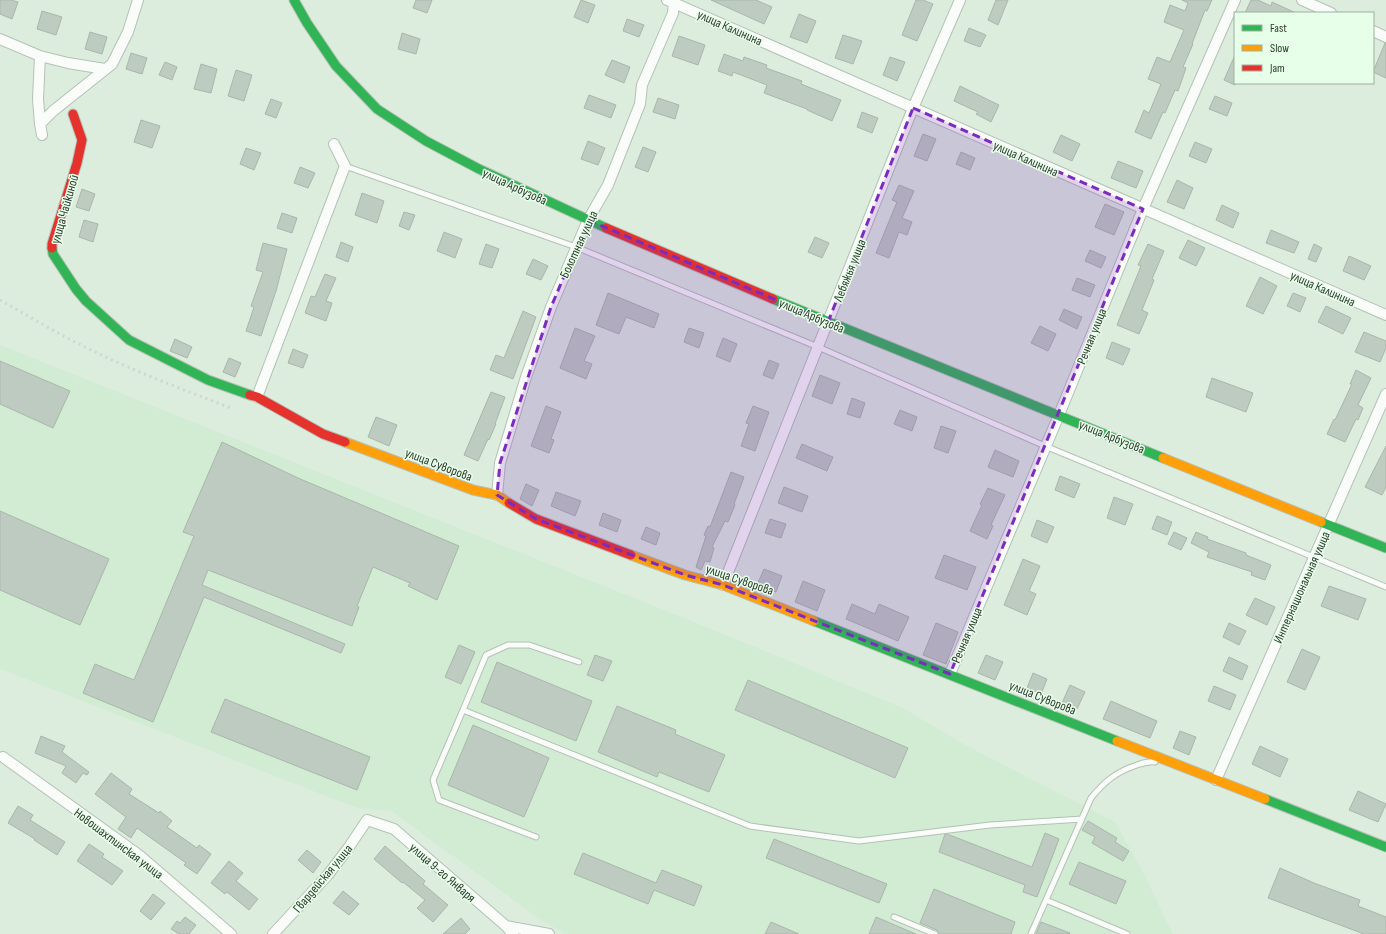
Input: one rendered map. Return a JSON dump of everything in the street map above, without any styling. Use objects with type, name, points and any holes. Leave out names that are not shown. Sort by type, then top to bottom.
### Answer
[{"type":"street","points":[[40,124],[53,111],[112,64],[128,32],[138,0]]},
{"type":"street","name":"улица Арбузова","points":[[294,0],[307,23],[336,66],[377,109],[432,145],[506,182],[588,220],[828,322],[1386,548]]},
{"type":"street","name":"Лебяжья улица","points":[[723,585],[913,108],[960,0]]},
{"type":"street","name":"Речная улица","points":[[950,674],[1059,415],[1143,209],[1235,0]]},
{"type":"street","points":[[1302,0],[1329,12]]},
{"type":"street","name":"Болотная улица","points":[[498,495],[500,463],[526,377],[550,307],[588,220],[608,185],[626,141],[640,104],[642,85],[673,13],[672,1]]},
{"type":"street","name":"улица Калинина","points":[[672,1],[1386,315]]},
{"type":"street","points":[[1374,31],[1386,37]]},
{"type":"street","points":[[0,39],[40,56],[68,63],[105,69]]},
{"type":"street","points":[[40,56],[38,99],[42,136]]},
{"type":"street","name":"улица Чайкиной","points":[[73,114],[82,140],[78,163],[52,244],[53,254],[61,268],[86,301],[100,313]]},
{"type":"street","points":[[257,397],[345,166],[334,144]]},
{"type":"street","name":"улица Суворова","points":[[100,313],[129,340],[208,380],[257,397],[323,434],[473,490],[498,495],[536,519],[685,575],[723,585],[1386,847]]},
{"type":"street","name":"Интернациональная улица","points":[[1216,780],[1386,394]]},
{"type":"street","name":"Новошахтинская улица","points":[[3,757],[139,855],[231,934]]},
{"type":"street","name":"улица 9-го Января","points":[[367,820],[394,830],[509,930]]},
{"type":"street","name":"Гвардейская улица","points":[[273,934],[327,876],[367,820]]},
{"type":"street","points":[[509,930],[549,934]]},
{"type":"lane","points":[[345,166],[576,247],[818,347],[1045,446],[1386,587]]},
{"type":"lane","points":[[536,837],[439,800],[433,780],[486,655],[508,645],[529,645],[579,662]]},
{"type":"lane","points":[[463,710],[750,826],[859,841],[990,825],[1082,819]]},
{"type":"lane","points":[[1031,934],[1091,798],[1105,782],[1123,770],[1150,761],[1182,766]]},
{"type":"lane","points":[[1046,900],[1127,934]]},
{"type":"lane","points":[[894,917],[934,934]]},
{"type":"highlighted area","points":[[913,108],[1143,209],[950,674],[723,585],[685,575],[536,519],[497,495],[500,463],[551,307],[588,220],[828,322]]},
{"type":"shaded area","points":[[0,345],[692,621],[901,707],[967,746],[1115,822],[1141,868],[1173,934],[566,934],[544,922],[391,811],[357,808],[0,669]]},
{"type":"building","points":[[0,0],[11,0],[18,2],[12,19],[0,14]]},
{"type":"building","points":[[416,0],[432,0],[427,13],[413,8]]},
{"type":"building","points":[[581,0],[595,5],[588,23],[574,17]]},
{"type":"building","points":[[711,0],[756,0],[772,7],[764,24]]},
{"type":"building","points":[[916,0],[923,0],[933,4],[917,41],[902,35]]},
{"type":"building","points":[[996,0],[1008,0],[998,25],[988,20]]},
{"type":"building","points":[[1182,0],[1212,0],[1207,11],[1205,10],[1183,67],[1186,68],[1178,91],[1175,90],[1151,139],[1135,132],[1144,110],[1149,113],[1161,84],[1148,79],[1157,57],[1170,62],[1184,30],[1164,22],[1170,5],[1185,11],[1188,3]]},
{"type":"building","points":[[1251,0],[1258,0],[1271,6],[1272,2],[1294,12],[1245,12]]},
{"type":"building","points":[[42,11],[62,17],[56,35],[37,29]]},
{"type":"building","points":[[799,14],[816,21],[807,43],[790,37]]},
{"type":"building","points":[[627,19],[644,25],[639,37],[623,31]]},
{"type":"building","points":[[969,28],[986,35],[980,47],[964,41]]},
{"type":"building","points":[[90,32],[107,37],[102,54],[85,49]]},
{"type":"building","points":[[402,33],[420,39],[416,54],[398,49]]},
{"type":"building","points":[[843,35],[862,41],[853,64],[835,58]]},
{"type":"building","points":[[679,36],[705,45],[698,65],[672,56]]},
{"type":"building","points":[[1386,43],[1386,78],[1374,72]]},
{"type":"building","points":[[131,53],[147,58],[142,74],[126,69]]},
{"type":"building","points":[[724,54],[743,61],[744,57],[767,65],[766,68],[802,81],[801,84],[841,100],[832,121],[807,109],[764,93],[767,85],[733,72],[732,76],[718,71]]},
{"type":"building","points":[[890,57],[905,62],[897,81],[883,75]]},
{"type":"building","points":[[1234,57],[1235,85],[1224,80]]},
{"type":"building","points":[[612,60],[630,67],[624,83],[605,75]]},
{"type":"building","points":[[165,62],[177,67],[172,80],[159,75]]},
{"type":"building","points":[[201,64],[217,69],[211,93],[194,89]]},
{"type":"building","points":[[236,70],[252,75],[244,101],[228,96]]},
{"type":"building","points":[[960,86],[999,105],[991,122],[976,114],[978,112],[954,101]]},
{"type":"building","points":[[589,95],[616,105],[611,118],[584,108]]},
{"type":"building","points":[[1215,96],[1232,103],[1227,116],[1209,109]]},
{"type":"building","points":[[658,98],[679,105],[675,119],[653,112]]},
{"type":"building","points":[[271,99],[282,103],[276,118],[265,114]]},
{"type":"building","points":[[862,112],[878,118],[872,133],[857,127]]},
{"type":"building","points":[[141,120],[160,126],[152,148],[134,142]]},
{"type":"building","points":[[923,134],[936,139],[927,161],[914,156]]},
{"type":"building","points":[[1061,135],[1080,144],[1072,161],[1053,152]]},
{"type":"building","points":[[588,141],[605,148],[598,165],[581,159]]},
{"type":"building","points":[[1195,142],[1212,149],[1206,163],[1189,156]]},
{"type":"building","points":[[643,147],[656,152],[648,172],[635,167]]},
{"type":"building","points":[[246,148],[261,153],[254,170],[240,164]]},
{"type":"building","points":[[961,152],[975,158],[970,170],[956,164]]},
{"type":"building","points":[[1118,161],[1143,171],[1136,188],[1111,178]]},
{"type":"building","points":[[300,167],[315,173],[308,188],[294,183]]},
{"type":"building","points":[[1177,180],[1193,188],[1184,209],[1167,202]]},
{"type":"building","points":[[899,185],[914,191],[902,218],[912,222],[907,235],[899,232],[889,258],[876,253],[897,202],[892,200]]},
{"type":"building","points":[[82,189],[95,194],[89,211],[76,207]]},
{"type":"building","points":[[362,193],[384,201],[377,223],[355,215]]},
{"type":"building","points":[[1105,204],[1124,212],[1114,235],[1095,227]]},
{"type":"building","points":[[1222,205],[1239,213],[1233,228],[1216,220]]},
{"type":"building","points":[[404,212],[415,215],[409,230],[399,226]]},
{"type":"building","points":[[282,213],[297,218],[292,233],[277,228]]},
{"type":"building","points":[[84,220],[98,224],[93,242],[79,237]]},
{"type":"building","points":[[1271,230],[1299,242],[1294,253],[1266,243]]},
{"type":"building","points":[[444,232],[462,239],[455,258],[437,251]]},
{"type":"building","points":[[815,237],[829,243],[822,258],[808,252]]},
{"type":"building","points":[[1188,240],[1205,248],[1196,266],[1179,258]]},
{"type":"building","points":[[341,242],[353,247],[348,262],[336,257]]},
{"type":"building","points":[[263,243],[287,249],[276,291],[261,336],[246,331],[254,307],[251,306],[263,272],[256,270]]},
{"type":"building","points":[[486,244],[499,249],[492,268],[479,264]]},
{"type":"building","points":[[1148,244],[1164,251],[1152,279],[1154,280],[1142,310],[1148,313],[1139,334],[1117,325],[1141,266],[1138,265]]},
{"type":"building","points":[[1314,244],[1322,248],[1316,262],[1308,259]]},
{"type":"building","points":[[1090,250],[1106,257],[1101,268],[1085,261]]},
{"type":"building","points":[[1349,256],[1371,266],[1364,280],[1343,271]]},
{"type":"building","points":[[533,259],[548,266],[541,280],[526,274]]},
{"type":"building","points":[[325,274],[336,278],[326,301],[332,303],[326,321],[305,313],[311,296],[315,297]]},
{"type":"building","points":[[1260,277],[1277,286],[1263,314],[1246,306]]},
{"type":"building","points":[[1077,278],[1095,285],[1090,297],[1072,290]]},
{"type":"building","points":[[608,293],[659,314],[654,328],[626,317],[619,334],[596,325]]},
{"type":"building","points":[[1293,293],[1306,298],[1300,312],[1287,306]]},
{"type":"building","points":[[1326,306],[1351,318],[1343,334],[1318,322]]},
{"type":"building","points":[[1064,309],[1082,317],[1077,329],[1059,320]]},
{"type":"building","points":[[523,311],[536,317],[513,379],[490,370],[496,355],[504,358]]},
{"type":"building","points":[[1040,326],[1056,334],[1048,351],[1031,343]]},
{"type":"building","points":[[575,328],[595,336],[584,361],[592,364],[586,379],[560,368]]},
{"type":"building","points":[[689,328],[704,333],[699,348],[684,342]]},
{"type":"building","points":[[1364,332],[1386,341],[1386,348],[1380,362],[1355,352]]},
{"type":"building","points":[[723,338],[737,344],[730,362],[716,356]]},
{"type":"building","points":[[175,339],[192,347],[187,358],[170,351]]},
{"type":"building","points":[[1112,342],[1130,349],[1123,365],[1106,358]]},
{"type":"building","points":[[293,349],[308,355],[303,368],[288,363]]},
{"type":"building","points":[[229,358],[241,363],[235,377],[223,372]]},
{"type":"building","points":[[769,360],[779,364],[773,379],[763,375]]},
{"type":"building","points":[[0,361],[70,391],[53,428],[0,404]]},
{"type":"building","points":[[1356,370],[1371,378],[1358,405],[1363,408],[1345,442],[1327,434],[1352,384],[1350,384]]},
{"type":"building","points":[[820,375],[840,383],[832,404],[812,396]]},
{"type":"building","points":[[1212,378],[1253,393],[1246,412],[1206,397]]},
{"type":"building","points":[[491,392],[505,397],[496,424],[478,461],[464,455]]},
{"type":"building","points":[[852,398],[865,403],[860,418],[847,414]]},
{"type":"building","points":[[546,406],[561,412],[551,439],[554,440],[549,453],[531,446]]},
{"type":"building","points":[[753,406],[769,412],[755,451],[741,446],[749,424],[746,423]]},
{"type":"building","points":[[900,410],[917,417],[912,431],[894,424]]},
{"type":"building","points":[[376,417],[397,425],[389,446],[368,437]]},
{"type":"building","points":[[941,426],[956,431],[948,453],[934,448]]},
{"type":"building","points":[[222,442],[298,478],[459,546],[437,600],[408,586],[410,583],[373,567],[357,606],[359,607],[352,626],[208,570],[202,585],[345,644],[341,653],[204,597],[153,722],[83,693],[95,664],[134,680],[194,536],[183,532]]},
{"type":"building","points":[[802,444],[833,457],[827,471],[796,458]]},
{"type":"building","points":[[1386,446],[1386,487],[1382,495],[1365,487]]},
{"type":"building","points":[[995,450],[1019,461],[1013,477],[988,467]]},
{"type":"building","points":[[731,472],[744,477],[728,522],[725,521],[712,547],[714,548],[710,562],[705,561],[701,570],[696,567],[706,536],[704,535],[708,526],[710,527]]},
{"type":"building","points":[[1060,476],[1080,484],[1074,498],[1055,490]]},
{"type":"building","points":[[526,484],[539,490],[532,506],[520,499]]},
{"type":"building","points":[[784,487],[808,496],[802,512],[778,503]]},
{"type":"building","points":[[988,488],[1005,495],[991,525],[993,526],[987,539],[970,531],[982,505],[980,504]]},
{"type":"building","points":[[556,492],[581,501],[575,516],[551,506]]},
{"type":"building","points":[[1114,497],[1133,504],[1125,525],[1107,518]]},
{"type":"building","points":[[0,511],[109,559],[80,625],[0,590]]},
{"type":"building","points":[[603,513],[621,520],[617,532],[599,525]]},
{"type":"building","points":[[1157,516],[1172,522],[1167,535],[1152,529]]},
{"type":"building","points":[[770,519],[786,524],[781,538],[765,533]]},
{"type":"building","points":[[1037,520],[1054,527],[1047,543],[1031,536]]},
{"type":"building","points":[[646,527],[660,533],[656,545],[641,539]]},
{"type":"building","points":[[1174,532],[1187,538],[1181,550],[1168,544]]},
{"type":"building","points":[[1196,532],[1208,537],[1207,539],[1246,553],[1246,555],[1271,565],[1265,580],[1251,575],[1252,572],[1207,557],[1209,552],[1191,543]]},
{"type":"building","points":[[944,555],[976,567],[967,590],[935,578]]},
{"type":"building","points":[[1023,559],[1040,566],[1029,591],[1036,594],[1027,615],[1004,605]]},
{"type":"building","points":[[764,569],[782,576],[776,592],[757,585]]},
{"type":"building","points":[[803,581],[825,590],[817,611],[795,602]]},
{"type":"building","points":[[1329,586],[1366,599],[1358,620],[1321,606]]},
{"type":"building","points":[[1255,598],[1275,607],[1267,625],[1246,615]]},
{"type":"building","points":[[852,604],[875,614],[879,604],[909,617],[898,641],[846,619]]},
{"type":"building","points":[[936,623],[958,632],[946,664],[923,655]]},
{"type":"building","points":[[1229,623],[1246,631],[1239,645],[1223,637]]},
{"type":"building","points":[[459,645],[475,652],[461,684],[445,677]]},
{"type":"building","points":[[1302,649],[1320,657],[1305,690],[1287,682]]},
{"type":"building","points":[[595,655],[612,661],[603,681],[587,675]]},
{"type":"building","points":[[986,655],[1003,662],[995,680],[978,673]]},
{"type":"building","points":[[1229,657],[1248,666],[1242,680],[1223,671]]},
{"type":"building","points":[[497,662],[592,701],[576,741],[481,702]]},
{"type":"building","points":[[1033,673],[1047,679],[1041,694],[1027,688]]},
{"type":"building","points":[[748,680],[908,748],[895,778],[735,710]]},
{"type":"building","points":[[1070,685],[1085,692],[1077,709],[1062,703]]},
{"type":"building","points":[[1214,686],[1236,695],[1230,710],[1208,701]]},
{"type":"building","points":[[225,699],[370,757],[357,790],[211,732]]},
{"type":"building","points":[[1111,701],[1157,721],[1150,738],[1103,719]]},
{"type":"building","points":[[617,706],[676,730],[675,734],[725,755],[709,792],[659,772],[657,777],[598,752]]},
{"type":"building","points":[[473,725],[549,758],[524,817],[448,785]]},
{"type":"building","points":[[1180,731],[1196,737],[1189,755],[1173,748]]},
{"type":"building","points":[[41,736],[65,746],[62,752],[89,772],[87,775],[83,773],[76,783],[62,773],[66,766],[35,753]]},
{"type":"building","points":[[1260,746],[1288,759],[1280,777],[1252,764]]},
{"type":"building","points":[[111,773],[132,789],[129,794],[159,813],[160,811],[172,821],[167,827],[197,848],[199,845],[211,854],[197,874],[184,865],[186,863],[137,828],[131,838],[118,829],[126,817],[95,794]]},
{"type":"building","points":[[1358,791],[1386,804],[1378,822],[1349,810]]},
{"type":"building","points":[[18,806],[33,815],[30,820],[65,842],[57,855],[34,840],[35,839],[8,823]]},
{"type":"building","points":[[1088,821],[1117,838],[1115,842],[1129,851],[1123,861],[1092,843],[1095,837],[1082,830]]},
{"type":"building","points":[[1045,833],[1059,839],[1037,897],[1023,892],[1025,885],[939,852],[945,834],[947,834],[1032,867]]},
{"type":"building","points":[[774,839],[887,884],[879,903],[766,858]]},
{"type":"building","points":[[89,844],[104,854],[102,857],[123,871],[112,885],[77,861]]},
{"type":"building","points":[[385,846],[425,881],[423,884],[448,905],[433,922],[417,908],[425,900],[374,859]]},
{"type":"building","points":[[307,850],[321,862],[313,873],[298,860]]},
{"type":"building","points":[[583,853],[656,883],[662,870],[702,886],[694,906],[654,890],[648,904],[574,874]]},
{"type":"building","points":[[229,861],[243,873],[236,881],[258,899],[249,910],[227,892],[225,894],[211,883]]},
{"type":"building","points":[[1079,862],[1126,881],[1116,904],[1069,884]]},
{"type":"building","points":[[1280,868],[1314,883],[1360,900],[1358,906],[1386,917],[1386,934],[1364,934],[1268,898]]},
{"type":"building","points":[[934,889],[1015,922],[1011,934],[939,934],[937,930],[920,923]]},
{"type":"building","points":[[343,891],[359,904],[349,915],[333,903]]},
{"type":"building","points":[[153,894],[165,903],[151,920],[140,911]]},
{"type":"building","points":[[185,917],[196,925],[189,934],[179,934],[171,929],[177,921],[180,923]]},
{"type":"building","points":[[876,917],[916,934],[869,934]]},
{"type":"building","points":[[461,918],[470,929],[465,934],[443,934]]},
{"type":"building","points":[[771,922],[799,934],[765,934]]},
{"type":"building","points":[[1041,922],[1070,933],[1036,934]]},
{"type":"railway","points":[[0,300],[68,338],[125,366],[231,408]]},
{"type":"traffic: fast","points":[[294,0],[307,23],[336,66],[377,109],[426,141],[479,169],[606,228]]},
{"type":"traffic: fast","points":[[52,248],[53,254],[76,289],[86,301],[129,340],[208,380],[250,395]]},
{"type":"traffic: fast","points":[[773,299],[1163,458]]},
{"type":"traffic: fast","points":[[1321,522],[1386,548]]},
{"type":"traffic: fast","points":[[814,621],[1117,741]]},
{"type":"traffic: fast","points":[[1265,799],[1386,847]]},
{"type":"traffic: slow","points":[[345,442],[473,490],[497,495],[509,503]]},
{"type":"traffic: slow","points":[[1163,458],[1321,522]]},
{"type":"traffic: slow","points":[[631,555],[685,575],[723,585],[814,621]]},
{"type":"traffic: slow","points":[[1117,741],[1265,799]]},
{"type":"traffic: jam","points":[[52,248],[77,163],[82,140],[73,114]]},
{"type":"traffic: jam","points":[[606,228],[773,299]]},
{"type":"traffic: jam","points":[[250,395],[257,397],[323,434],[345,442]]},
{"type":"traffic: jam","points":[[509,503],[536,519],[631,555]]}]
